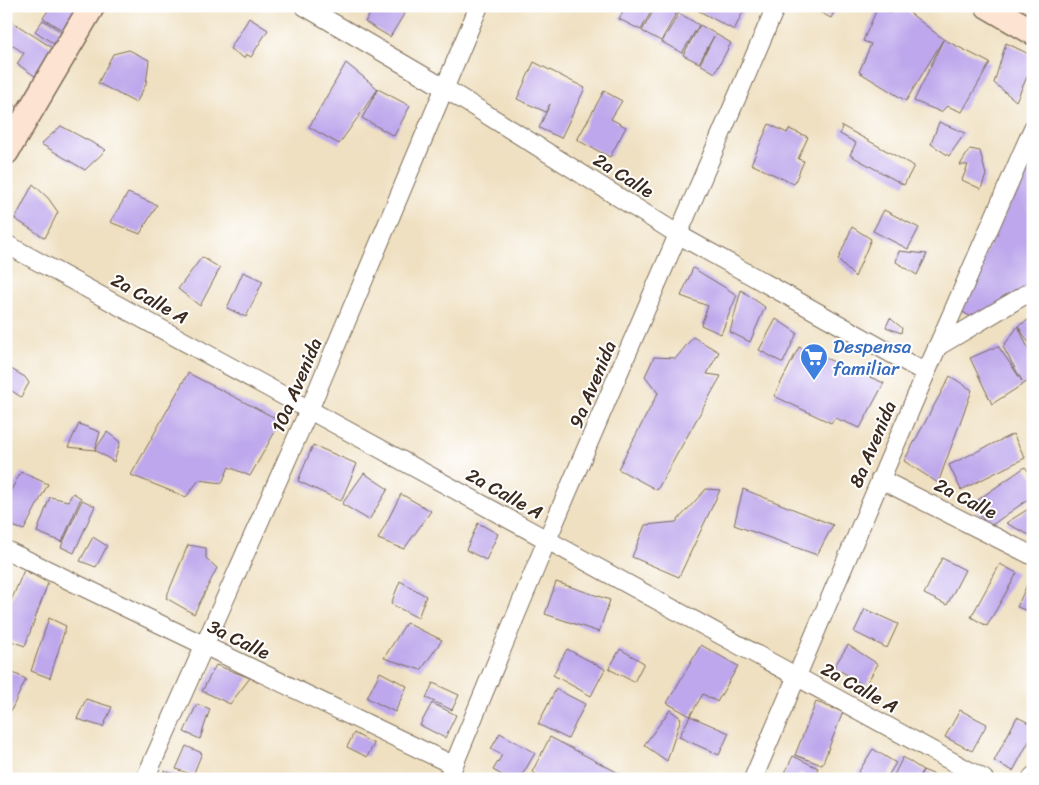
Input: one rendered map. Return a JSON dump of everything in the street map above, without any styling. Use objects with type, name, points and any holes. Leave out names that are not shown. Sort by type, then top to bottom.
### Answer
[{"type":"street","points":[[6,152],[92,6]]},
{"type":"street","name":"2a Calle","points":[[304,6],[446,89],[679,235],[926,373]]},
{"type":"street","name":"10a Avenida","points":[[145,779],[309,410],[446,89],[479,6]]},
{"type":"street","name":"9a Avenida","points":[[450,772],[547,540],[776,6]]},
{"type":"street","points":[[988,6],[1033,32]]},
{"type":"street","name":"8a Avenida","points":[[753,779],[880,479],[1033,128]]},
{"type":"street","name":"2a Calle A","points":[[6,244],[984,779]]},
{"type":"street","points":[[937,347],[1033,290]]},
{"type":"street","name":"2a Calle","points":[[880,479],[1033,556]]},
{"type":"street","name":"3a Calle","points":[[6,550],[203,646],[450,772]]},
{"type":"building","points":[[51,6],[80,6],[64,31],[43,18]]},
{"type":"building","points":[[375,6],[409,6],[390,37],[365,22]]},
{"type":"building","points":[[626,6],[654,6],[641,30],[619,19]]},
{"type":"building","points":[[656,6],[667,6],[677,12],[661,41],[642,31]]},
{"type":"building","points":[[690,6],[746,6],[734,30]]},
{"type":"building","points":[[808,6],[837,6],[831,18]]},
{"type":"building","points":[[891,6],[901,6],[943,39],[990,63],[962,112],[947,106],[941,112],[914,101],[943,40],[906,101],[859,72],[871,44],[863,41],[877,9],[891,12]]},
{"type":"building","points":[[679,13],[699,25],[682,53],[662,42]]},
{"type":"building","points":[[249,18],[268,30],[251,57],[246,54],[244,58],[230,49]]},
{"type":"building","points":[[43,20],[62,32],[54,44],[35,31]]},
{"type":"building","points":[[11,21],[54,49],[35,76],[17,64],[24,53],[6,41],[6,27]]},
{"type":"building","points":[[700,25],[731,43],[715,73],[700,64],[714,36],[699,63],[683,55]]},
{"type":"building","points":[[1006,43],[1033,56],[1033,64],[1016,101],[994,83]]},
{"type":"building","points":[[129,50],[149,60],[146,84],[136,103],[98,83],[113,54]]},
{"type":"building","points":[[534,62],[585,88],[561,138],[539,128],[550,104],[546,112],[517,99]]},
{"type":"building","points":[[346,63],[378,89],[339,144],[309,127]]},
{"type":"building","points":[[378,89],[410,106],[394,136],[362,118]]},
{"type":"building","points":[[604,91],[622,101],[611,119],[626,127],[610,157],[577,140]]},
{"type":"building","points":[[6,99],[15,105],[6,119]]},
{"type":"building","points":[[939,122],[965,133],[949,156],[931,144]]},
{"type":"building","points":[[769,124],[787,133],[789,129],[808,137],[798,159],[804,161],[794,184],[751,164]]},
{"type":"building","points":[[61,126],[106,150],[85,170],[41,144]]},
{"type":"building","points":[[842,126],[914,166],[904,185],[850,155],[856,143],[840,134]]},
{"type":"building","points":[[970,149],[980,151],[986,175],[981,189],[962,180],[968,165],[960,165]]},
{"type":"building","points":[[1033,152],[1033,284],[975,319],[959,310]]},
{"type":"building","points":[[33,184],[48,198],[58,212],[45,238],[15,219]]},
{"type":"building","points":[[128,193],[157,205],[140,234],[110,222]]},
{"type":"building","points":[[884,210],[919,228],[908,249],[873,231]]},
{"type":"building","points":[[852,227],[871,239],[855,277],[838,260]]},
{"type":"building","points":[[899,251],[927,254],[917,275],[896,262]]},
{"type":"building","points":[[202,257],[220,268],[200,306],[178,289]]},
{"type":"building","points":[[693,268],[737,295],[721,334],[701,325],[708,306],[681,296]]},
{"type":"building","points":[[243,272],[263,281],[246,317],[227,308]]},
{"type":"building","points":[[741,290],[765,307],[750,342],[730,332]]},
{"type":"building","points":[[1033,317],[1033,349],[1018,326]]},
{"type":"building","points":[[890,318],[902,328],[901,333],[886,327]]},
{"type":"building","points":[[776,319],[797,333],[783,363],[759,350]]},
{"type":"building","points":[[1018,326],[1033,359],[1033,378],[992,404],[970,358],[998,346],[1022,381],[1003,347]]},
{"type":"building","points":[[693,337],[719,352],[707,374],[721,376],[657,490],[618,469],[658,393],[645,376],[654,357],[676,358]]},
{"type":"building","points":[[799,347],[884,383],[860,428],[835,418],[831,423],[774,396]]},
{"type":"building","points":[[6,366],[25,377],[29,383],[21,397],[6,387]]},
{"type":"building","points":[[188,373],[281,421],[250,476],[229,467],[222,483],[199,480],[186,497],[131,475]]},
{"type":"building","points":[[950,376],[972,390],[938,483],[904,461]]},
{"type":"building","points":[[79,424],[100,432],[95,450],[68,447]]},
{"type":"building","points":[[107,432],[120,442],[114,462],[95,450]]},
{"type":"building","points":[[1013,434],[1025,458],[961,490],[949,465]]},
{"type":"building","points":[[313,445],[357,464],[341,501],[298,481]]},
{"type":"building","points":[[1025,467],[1033,477],[1033,496],[989,527],[972,504]]},
{"type":"building","points":[[21,472],[48,484],[24,530],[6,524],[6,499]]},
{"type":"building","points":[[364,473],[388,489],[369,520],[342,504]]},
{"type":"building","points":[[706,489],[720,490],[679,577],[632,557],[645,525],[676,522]]},
{"type":"building","points":[[743,489],[833,525],[817,555],[734,525]]},
{"type":"building","points":[[73,493],[81,498],[62,542],[37,532],[50,497],[68,501]]},
{"type":"building","points":[[401,494],[431,511],[404,549],[378,539]]},
{"type":"building","points":[[82,500],[95,506],[74,553],[61,547]]},
{"type":"building","points":[[1033,506],[1033,537],[1006,523]]},
{"type":"building","points":[[478,523],[498,534],[486,560],[466,550]]},
{"type":"building","points":[[93,537],[107,546],[96,567],[80,561]]},
{"type":"building","points":[[188,545],[206,548],[206,558],[217,568],[194,614],[166,598]]},
{"type":"building","points":[[942,558],[965,570],[947,605],[924,594]]},
{"type":"building","points":[[1000,564],[1017,573],[987,626],[971,617]]},
{"type":"building","points":[[24,570],[48,583],[25,646],[6,639],[6,613]]},
{"type":"building","points":[[400,581],[426,596],[418,618],[391,604]]},
{"type":"building","points":[[556,582],[610,600],[599,632],[545,614]]},
{"type":"building","points":[[1027,585],[1033,588],[1033,613],[1017,607]]},
{"type":"building","points":[[865,609],[898,624],[887,648],[854,632]]},
{"type":"building","points":[[49,618],[66,626],[50,678],[31,671]]},
{"type":"building","points":[[406,623],[442,640],[421,670],[384,658]]},
{"type":"building","points":[[701,645],[738,666],[717,702],[703,694],[690,716],[667,703]]},
{"type":"building","points":[[848,645],[878,664],[865,686],[834,667]]},
{"type":"building","points":[[567,649],[605,669],[591,696],[553,675]]},
{"type":"building","points":[[620,649],[644,663],[634,682],[609,669]]},
{"type":"building","points":[[216,665],[250,678],[230,704],[202,691]]},
{"type":"building","points":[[7,670],[26,679],[6,721],[6,672]]},
{"type":"building","points":[[380,672],[407,686],[395,712],[367,698]]},
{"type":"building","points":[[433,683],[459,695],[452,710],[426,698]]},
{"type":"building","points":[[556,689],[585,704],[568,739],[538,724]]},
{"type":"building","points":[[86,699],[112,707],[103,727],[77,719]]},
{"type":"building","points":[[816,702],[843,712],[822,765],[795,755]]},
{"type":"building","points":[[432,703],[456,715],[445,738],[420,725]]},
{"type":"building","points":[[197,704],[210,709],[200,739],[184,732]]},
{"type":"building","points":[[670,710],[681,718],[667,761],[644,745]]},
{"type":"building","points":[[960,710],[987,724],[972,751],[945,737]]},
{"type":"building","points":[[690,716],[729,733],[719,755],[679,737]]},
{"type":"building","points":[[1017,717],[1033,725],[1033,734],[1013,771],[994,761]]},
{"type":"building","points":[[354,733],[374,744],[367,757],[347,747]]},
{"type":"building","points":[[500,733],[535,753],[520,779],[509,779],[493,770],[502,755],[491,749]]},
{"type":"building","points":[[550,737],[630,779],[544,779],[532,772]]},
{"type":"building","points":[[186,746],[202,753],[193,775],[176,769]]},
{"type":"building","points":[[873,749],[896,763],[886,779],[861,779],[856,776]]},
{"type":"building","points":[[793,756],[818,768],[813,779],[800,773],[797,779],[782,779]]},
{"type":"building","points":[[903,757],[923,770],[917,779],[892,779]]},
{"type":"building","points":[[923,770],[945,779],[919,779]]},
{"type":"building","points":[[164,771],[189,778],[189,779],[162,779]]},
{"type":"place","name":"Despensa familiar","points":[[814,381]]}]
